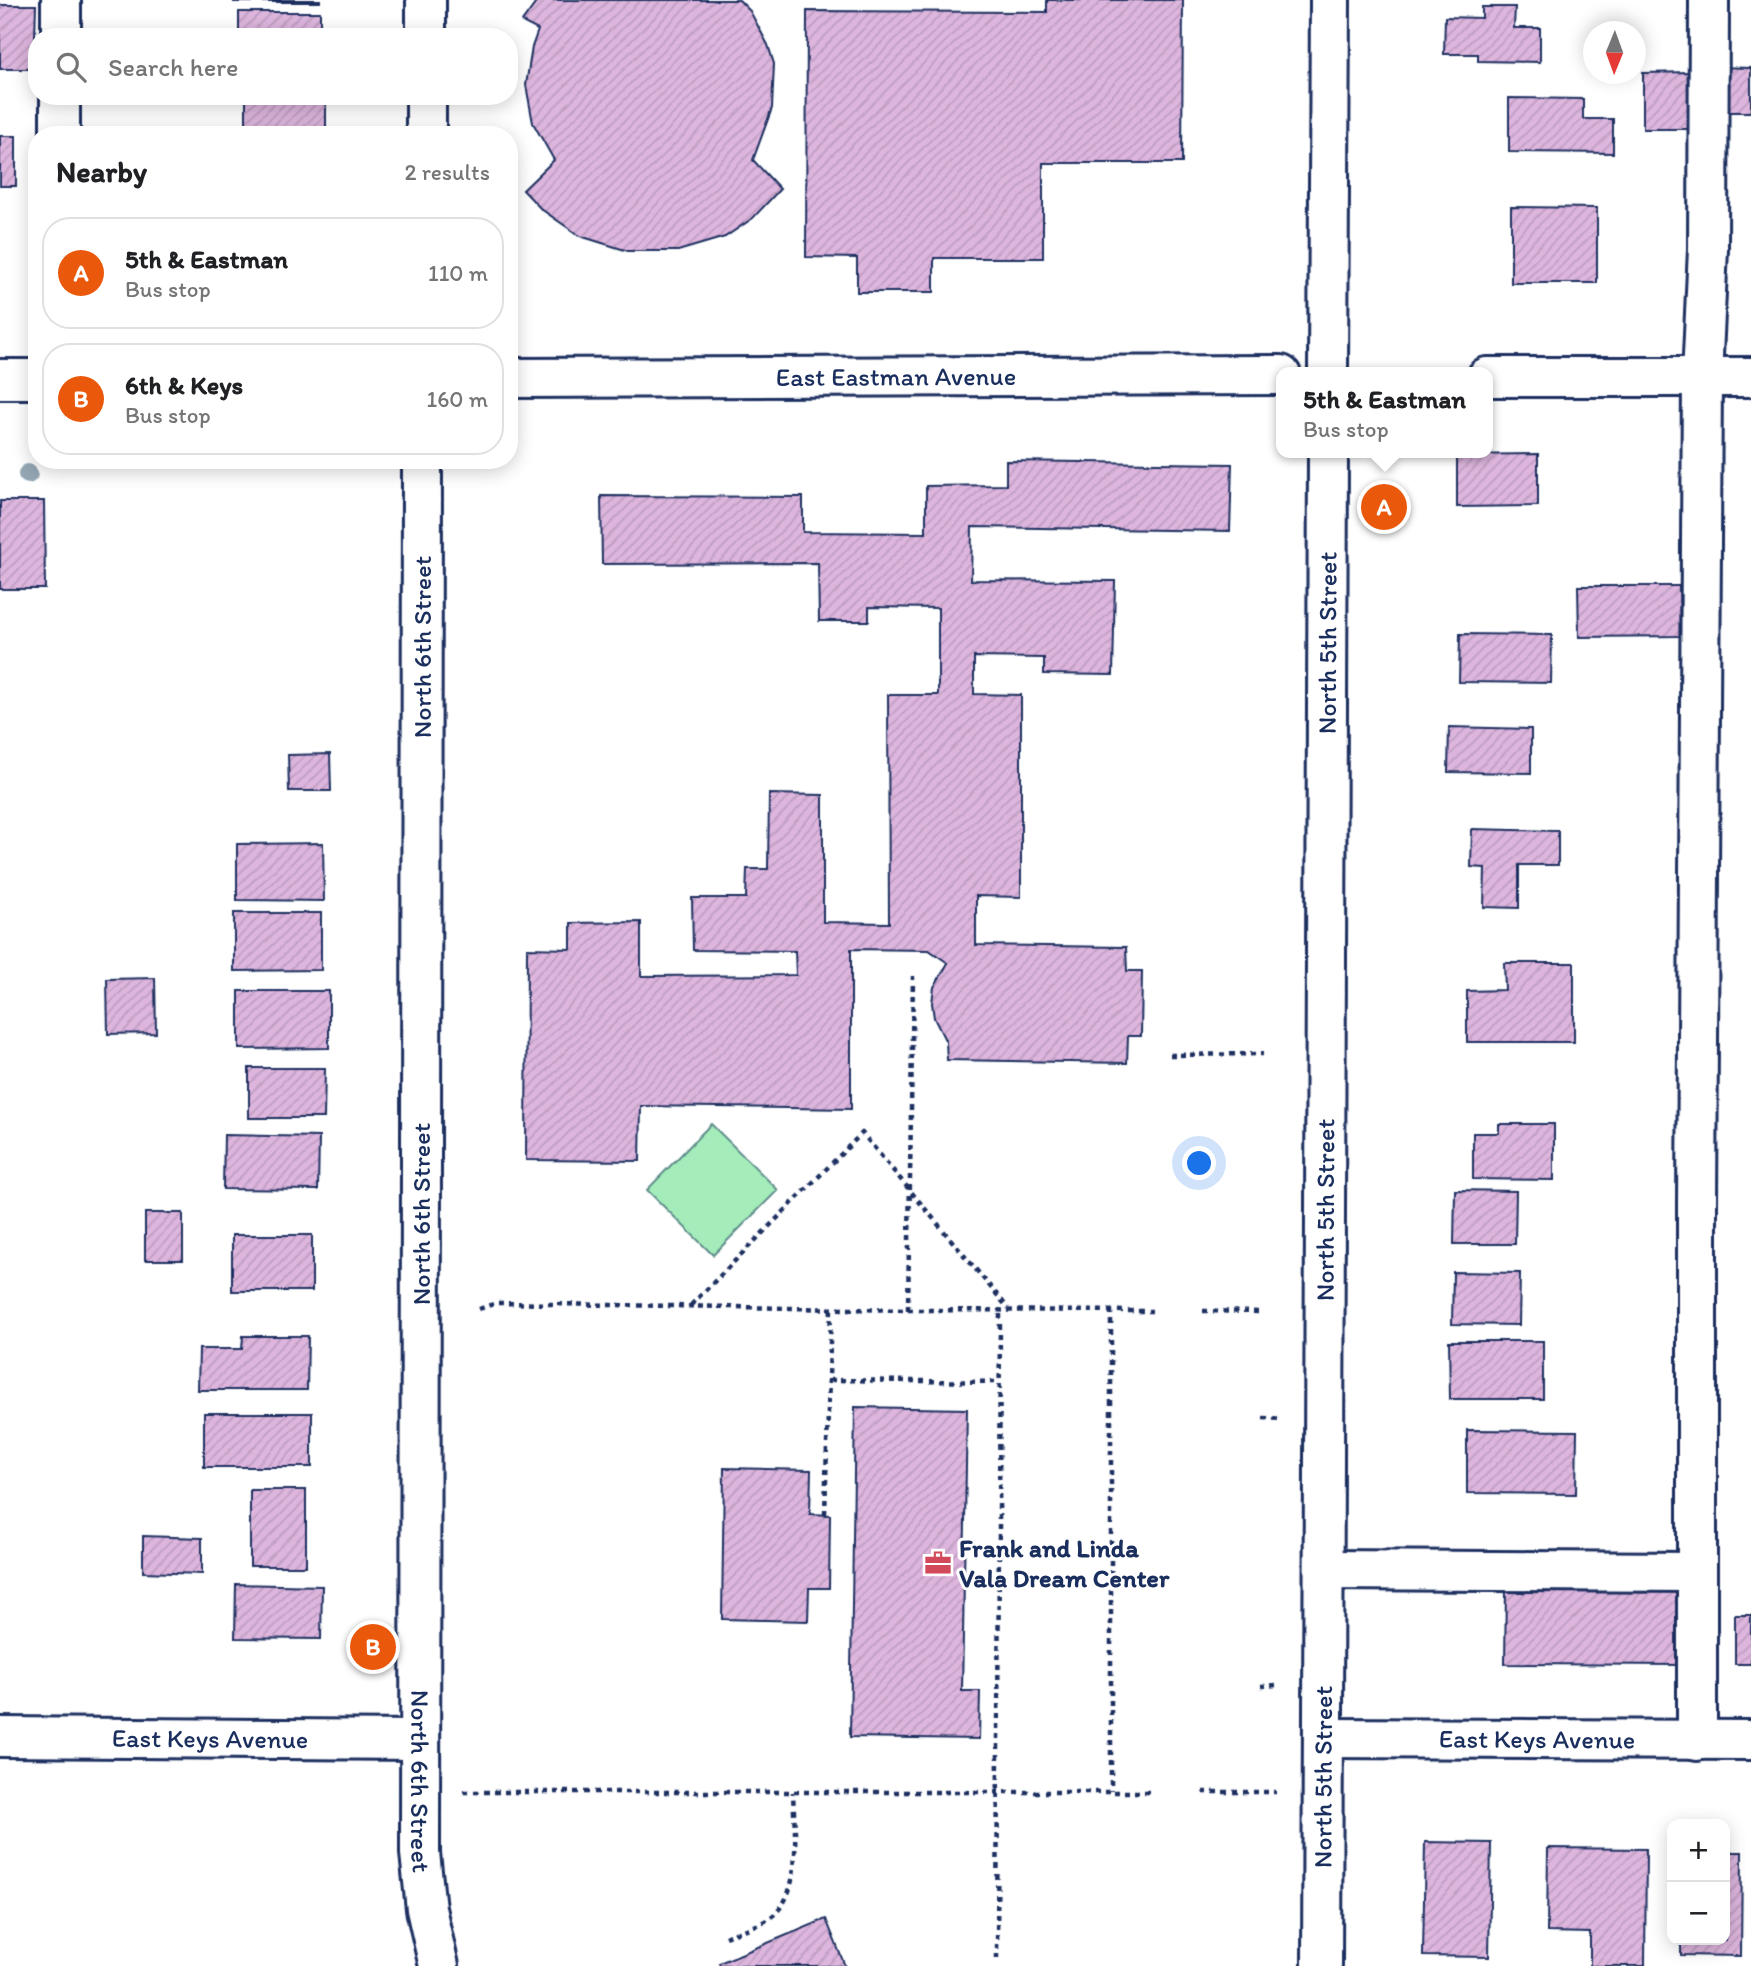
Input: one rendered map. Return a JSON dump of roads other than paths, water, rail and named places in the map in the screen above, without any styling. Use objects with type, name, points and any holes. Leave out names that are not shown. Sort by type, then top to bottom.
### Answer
[{"type":"main road","points":[[61,0],[61,28]]},
{"type":"main road","points":[[426,0],[426,28]]},
{"type":"main road","points":[[1328,367],[1330,0]]},
{"type":"main road","points":[[1697,1741],[1702,377],[1708,248],[1709,0]]},
{"type":"main road","points":[[60,105],[60,126]]},
{"type":"main road","points":[[426,105],[426,126]]},
{"type":"main road","name":"East Eastman Avenue","points":[[518,378],[1276,375]]},
{"type":"main road","points":[[1493,377],[1751,377]]},
{"type":"main road","points":[[0,379],[28,379]]},
{"type":"main road","name":"North 5th Street","points":[[1322,1966],[1328,458]]},
{"type":"main road","name":"North 6th Street","points":[[422,469],[420,1853],[426,1909],[439,1966]]},
{"type":"main road","points":[[1324,1570],[1697,1572]]},
{"type":"main road","name":"East Keys Avenue","points":[[0,1737],[420,1740]]},
{"type":"main road","name":"East Keys Avenue","points":[[1323,1738],[1751,1740]]},
{"type":"place","name":"5th & Eastman","points":[[1384,507]]},
{"type":"place","name":"Frank and Linda Vala Dream Center","points":[[938,1563]]},
{"type":"place","name":"6th & Keys","points":[[373,1647]]}]
